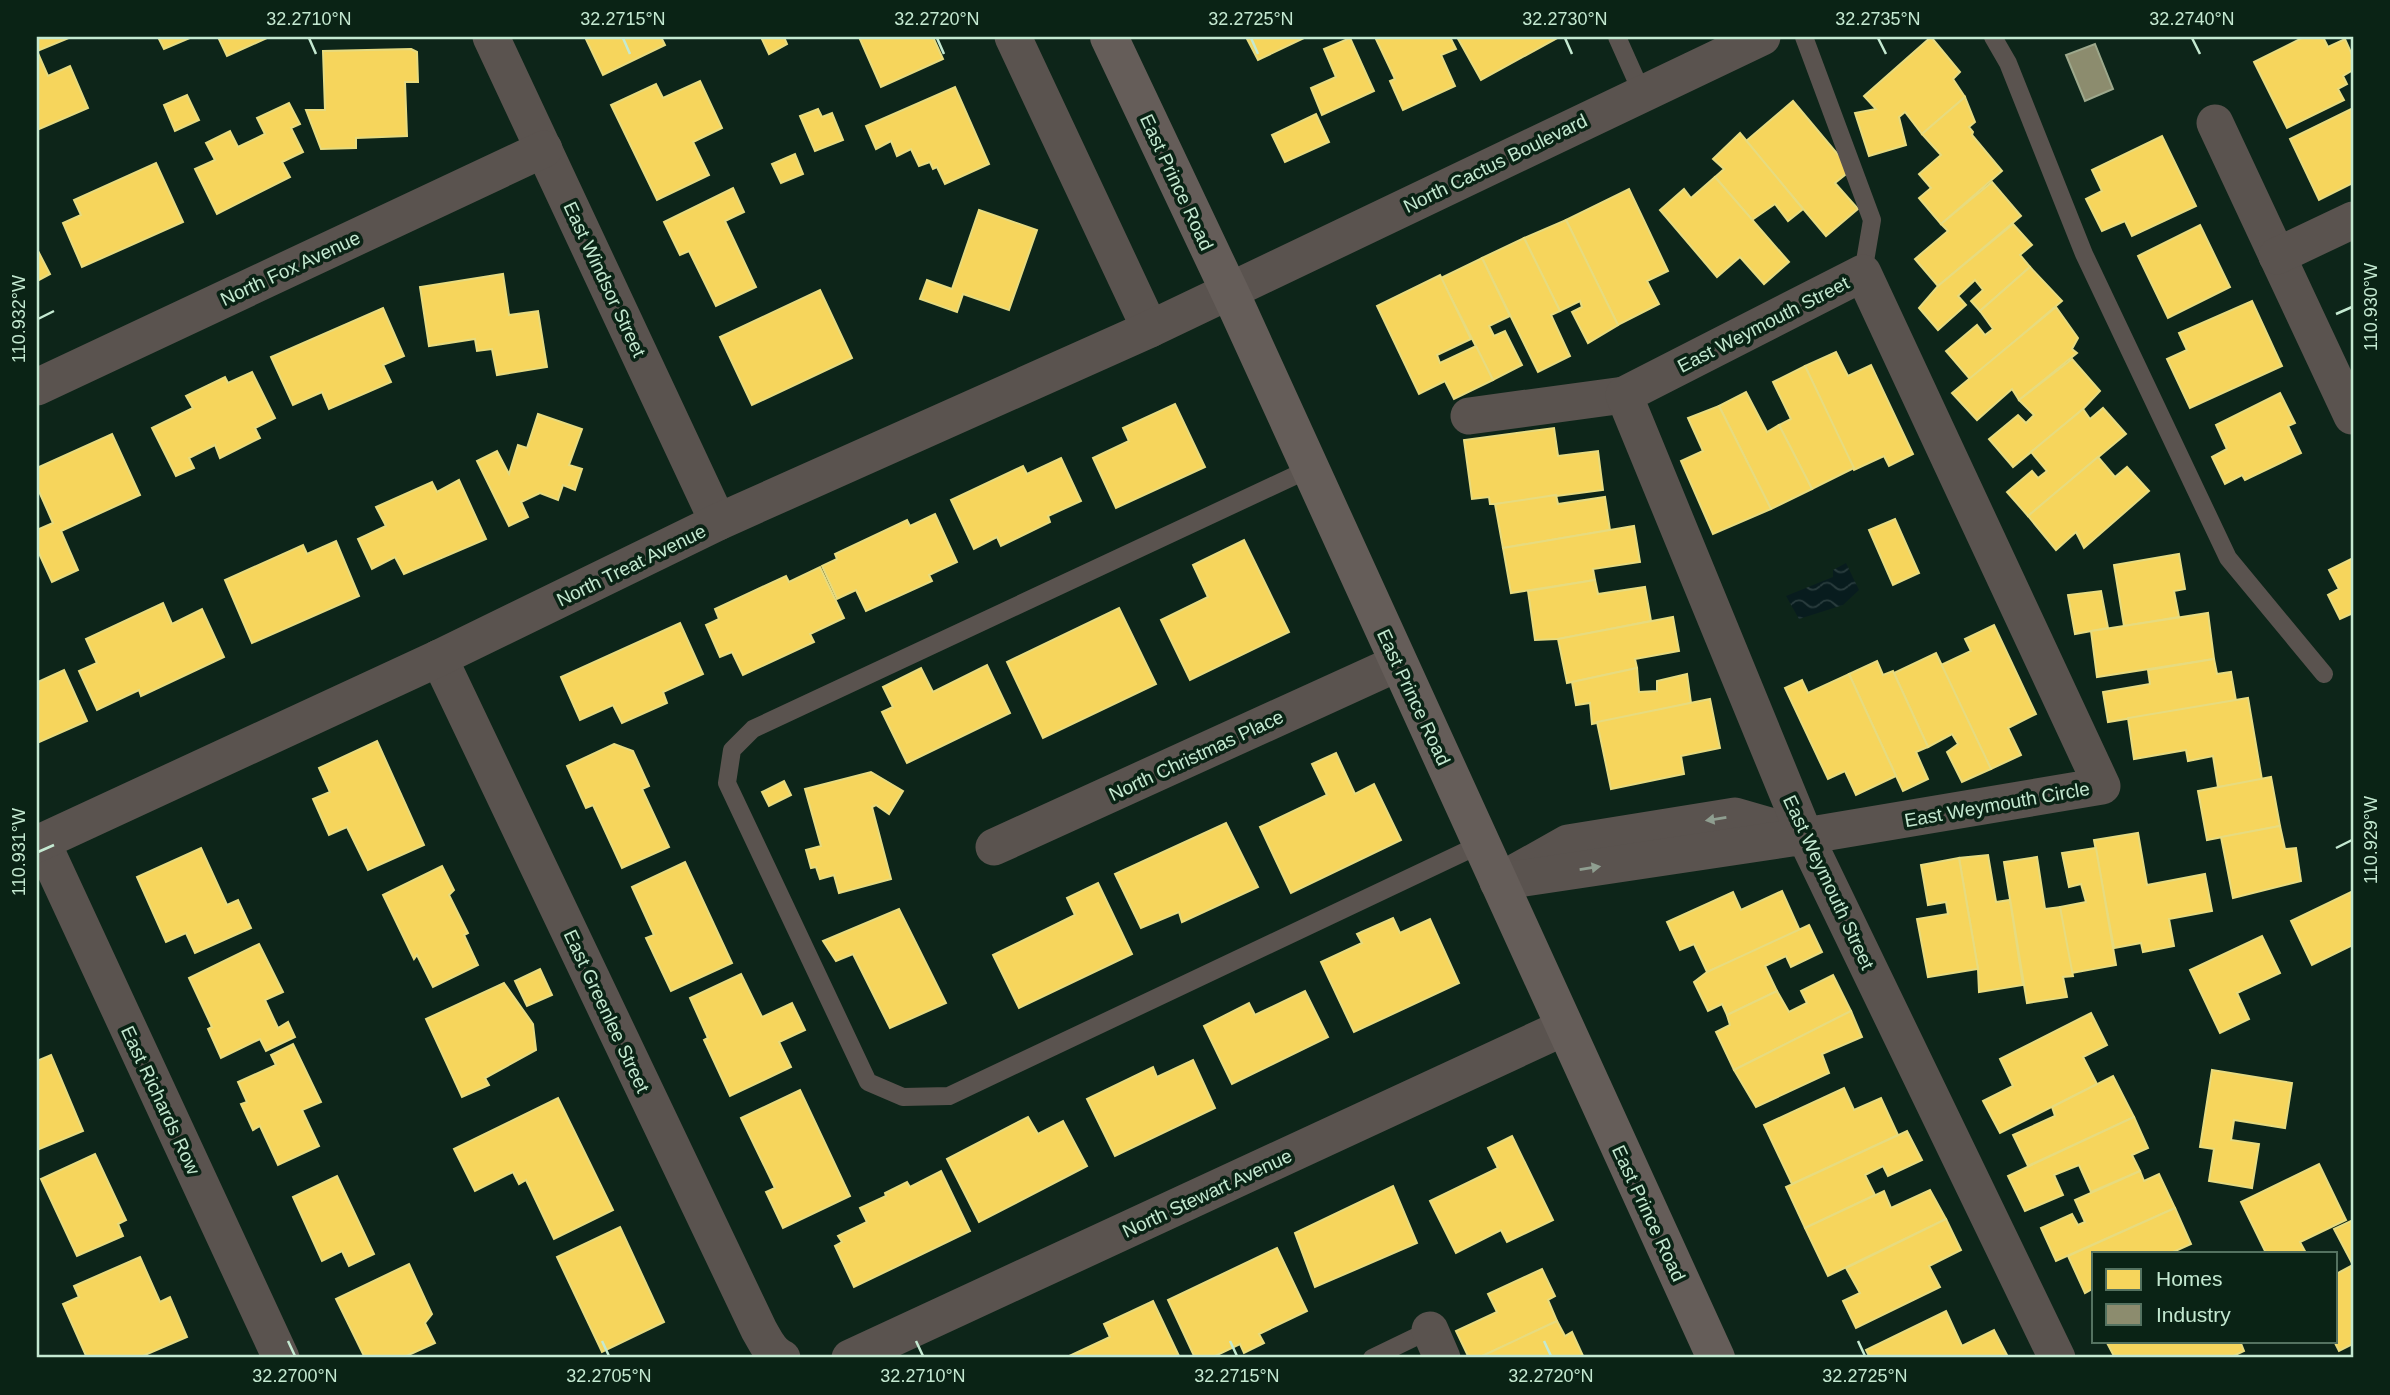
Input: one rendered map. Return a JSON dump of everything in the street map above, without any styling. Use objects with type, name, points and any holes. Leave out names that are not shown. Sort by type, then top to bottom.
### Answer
[{"type":"main road","name":"East Prince Road","points":[[1116,39],[1716,1358]]},
{"type":"street","name":"East Windsor Street","points":[[491,37],[718,522]]},
{"type":"street","points":[[1013,37],[1150,329]]},
{"type":"street","name":"North Cactus Boulevard","points":[[1228,290],[1762,37]]},
{"type":"street","points":[[2215,123],[2352,416]]},
{"type":"street","name":"North Fox Avenue","points":[[37,387],[544,149]]},
{"type":"street","points":[[2277,256],[2353,220]]},
{"type":"street","name":"East Weymouth Street","points":[[1468,416],[1625,395],[1863,273]]},
{"type":"street","name":"East Weymouth Circle","points":[[1805,836],[2102,786],[1863,273]]},
{"type":"street","name":"North Treat Avenue","points":[[39,843],[439,658],[718,522],[1150,329],[1228,290]]},
{"type":"street","name":"East Weymouth Street","points":[[1625,395],[1805,836],[2057,1358]]},
{"type":"street","name":"East Greenlee Street","points":[[439,658],[759,1330],[767,1345],[782,1358]]},
{"type":"street","name":"North Christmas Place","points":[[994,848],[1398,663]]},
{"type":"street","points":[[1498,882],[1568,843],[1735,816],[1805,836]]},
{"type":"street","name":"East Richards Row","points":[[39,843],[281,1358]]},
{"type":"street","name":"North Stewart Avenue","points":[[850,1358],[1565,1027]]},
{"type":"lane","points":[[1618,37],[1642,93]]},
{"type":"lane","points":[[1804,37],[1872,220],[1863,273]]},
{"type":"lane","points":[[1993,37],[2008,62],[2084,254],[2228,558],[2324,674]]},
{"type":"lane","points":[[1309,468],[753,729],[732,750],[727,783],[868,1082],[903,1097],[949,1096],[1481,844]]},
{"type":"lane","points":[[1372,1358],[1436,1344]]},
{"type":"water","points":[[1846,563],[1859,590],[1843,605],[1799,619],[1786,596],[1833,577],[1833,570]]},
{"type":"building: Homes","points":[[37,37],[71,37],[37,51]]},
{"type":"building: Homes","points":[[158,37],[192,37],[164,49]]},
{"type":"building: Homes","points":[[218,37],[269,37],[227,56]]},
{"type":"building: Homes","points":[[585,37],[661,37],[665,45],[603,75]]},
{"type":"building: Homes","points":[[761,37],[784,37],[787,44],[769,54]]},
{"type":"building: Homes","points":[[859,37],[933,37],[943,59],[881,87]]},
{"type":"building: Homes","points":[[1246,37],[1306,37],[1258,60]]},
{"type":"building: Homes","points":[[1375,37],[1450,37],[1456,49],[1441,55],[1455,86],[1403,110],[1390,81],[1395,79]]},
{"type":"building: Homes","points":[[1457,37],[1559,37],[1481,80]]},
{"type":"building: Homes","points":[[1931,37],[1960,72],[1953,79],[1965,97],[1922,134],[1905,112],[1899,117],[1906,145],[1869,156],[1855,113],[1876,109],[1864,96]]},
{"type":"building: Homes","points":[[2304,37],[2323,37],[2328,47],[2345,39],[2353,57],[2353,70],[2343,76],[2347,84],[2338,89],[2344,100],[2287,128],[2254,62]]},
{"type":"building: Homes","points":[[1350,38],[1374,91],[1322,115],[1311,88],[1336,77],[1324,49]]},
{"type":"building: Homes","points":[[411,49],[417,52],[418,82],[405,82],[407,136],[356,138],[356,148],[321,149],[306,110],[325,110],[323,51]]},
{"type":"building: Homes","points":[[37,51],[48,76],[70,66],[88,108],[37,130]]},
{"type":"building: Homes","points":[[700,81],[722,128],[693,142],[709,175],[657,200],[611,105],[656,84],[663,98]]},
{"type":"building: Homes","points":[[955,87],[989,164],[945,184],[937,167],[933,169],[930,162],[919,166],[911,149],[897,156],[891,141],[876,149],[866,126]]},
{"type":"building: Homes","points":[[187,95],[199,120],[175,131],[164,105]]},
{"type":"building: Homes","points":[[1965,97],[1975,122],[1969,127],[1972,135],[2002,171],[1941,224],[1919,198],[1931,188],[1919,174],[1941,155],[1922,134]]},
{"type":"building: Homes","points":[[1793,101],[1851,170],[1835,183],[1858,209],[1826,236],[1746,141]]},
{"type":"building: Homes","points":[[289,103],[300,124],[291,128],[303,152],[282,162],[290,177],[217,214],[195,169],[215,160],[206,143],[230,131],[238,147],[265,134],[257,118]]},
{"type":"building: Homes","points":[[2353,108],[2353,183],[2319,200],[2290,139]]},
{"type":"building: Homes","points":[[818,109],[822,117],[832,113],[843,140],[815,151],[800,116]]},
{"type":"building: Homes","points":[[1316,114],[1329,142],[1285,162],[1272,135]]},
{"type":"building: Homes","points":[[1740,133],[1803,209],[1788,221],[1775,204],[1752,220],[1715,177],[1724,169],[1713,159]]},
{"type":"building: Homes","points":[[2162,136],[2196,206],[2132,236],[2125,221],[2102,231],[2086,199],[2102,191],[2092,170]]},
{"type":"building: Homes","points":[[795,154],[803,174],[781,183],[772,164]]},
{"type":"building: Homes","points":[[156,163],[183,222],[82,267],[63,223],[81,215],[74,200]]},
{"type":"building: Homes","points":[[1715,177],[1789,262],[1764,284],[1740,257],[1717,277],[1660,210],[1684,189],[1691,198]]},
{"type":"building: Homes","points":[[1992,182],[2021,216],[1938,286],[1915,259],[1948,231],[1941,224]]},
{"type":"building: Homes","points":[[733,188],[744,212],[725,221],[756,287],[716,306],[689,251],[680,255],[664,222]]},
{"type":"building: Homes","points":[[1629,189],[1668,271],[1647,281],[1659,304],[1618,325],[1566,220]]},
{"type":"building: Homes","points":[[979,210],[1037,230],[1009,310],[963,294],[957,312],[920,299],[927,280],[952,289]]},
{"type":"building: Homes","points":[[1566,220],[1618,325],[1588,343],[1572,312],[1582,307],[1580,301],[1560,311],[1524,238]]},
{"type":"building: Homes","points":[[2013,224],[2032,245],[2020,255],[2030,267],[1980,311],[1971,301],[1983,290],[1975,280],[1958,296],[1966,305],[1938,330],[1919,308],[1938,286]]},
{"type":"building: Homes","points":[[2200,225],[2230,287],[2168,318],[2138,256]]},
{"type":"building: Homes","points":[[1524,238],[1560,311],[1551,315],[1570,356],[1538,372],[1482,258]]},
{"type":"building: Homes","points":[[37,249],[50,274],[37,281]]},
{"type":"building: Homes","points":[[1482,258],[1510,316],[1489,326],[1494,336],[1505,331],[1522,365],[1493,380],[1441,278]]},
{"type":"building: Homes","points":[[2030,267],[2062,301],[1970,379],[1946,351],[1977,325],[1985,335],[1993,329],[1980,311]]},
{"type":"building: Homes","points":[[503,274],[509,315],[538,311],[547,367],[497,375],[492,349],[477,351],[475,339],[429,346],[420,287]]},
{"type":"building: Homes","points":[[1440,275],[1471,339],[1437,355],[1440,363],[1476,346],[1493,380],[1454,399],[1445,381],[1419,394],[1377,306]]},
{"type":"building: Homes","points":[[820,290],[852,358],[752,405],[720,337]]},
{"type":"building: Homes","points":[[2252,301],[2282,366],[2190,408],[2167,359],[2187,350],[2179,333]]},
{"type":"building: Homes","points":[[2056,307],[2078,338],[2072,349],[2077,353],[2019,400],[2012,389],[1977,420],[1952,393]]},
{"type":"building: Homes","points":[[383,308],[404,356],[383,365],[391,382],[329,409],[322,392],[293,405],[271,357]]},
{"type":"building: Homes","points":[[1836,352],[1848,376],[1871,365],[1913,454],[1889,466],[1884,456],[1854,470],[1805,366]]},
{"type":"building: Homes","points":[[2072,359],[2100,391],[2083,409],[2013,467],[1989,439],[2018,415],[2026,423],[2034,415],[2019,400]]},
{"type":"building: Homes","points":[[1805,366],[1854,468],[1812,489],[1779,425],[1791,419],[1773,382]]},
{"type":"building: Homes","points":[[252,372],[275,418],[255,428],[260,438],[220,458],[215,445],[189,458],[194,468],[176,476],[152,428],[193,408],[186,396],[225,377],[228,383]]},
{"type":"building: Homes","points":[[1746,392],[1767,432],[1779,425],[1812,489],[1771,509],[1719,406]]},
{"type":"building: Homes","points":[[2280,393],[2295,423],[2288,426],[2301,453],[2245,480],[2242,475],[2225,484],[2212,457],[2227,449],[2216,425]]},
{"type":"building: Homes","points":[[1175,404],[1205,467],[1116,508],[1093,458],[1129,441],[1123,428]]},
{"type":"building: Homes","points":[[1719,406],[1771,509],[1713,534],[1681,461],[1703,451],[1688,418]]},
{"type":"building: Homes","points":[[2103,408],[2126,434],[2028,516],[2007,492],[2032,471],[2038,478],[2047,471],[2031,452],[2083,409],[2090,419]]},
{"type":"building: Homes","points":[[538,414],[582,429],[569,465],[582,469],[575,490],[563,485],[558,500],[540,493],[521,502],[528,517],[509,526],[477,461],[497,451],[509,474],[518,445],[527,448]]},
{"type":"building: Homes","points":[[1554,428],[1558,456],[1598,451],[1603,490],[1495,504],[1490,504],[1489,497],[1472,499],[1464,440]]},
{"type":"building: Homes","points":[[112,434],[140,495],[61,531],[78,570],[52,582],[37,549],[37,530],[53,523],[37,487],[37,468]]},
{"type":"building: Homes","points":[[2098,457],[2115,477],[2127,467],[2149,491],[2084,548],[2076,532],[2056,550],[2028,516]]},
{"type":"building: Homes","points":[[1061,458],[1081,501],[1048,516],[1050,522],[1001,546],[997,537],[974,549],[951,500],[1023,466],[1027,474]]},
{"type":"building: Homes","points":[[459,480],[486,539],[404,574],[395,557],[372,569],[358,539],[386,526],[376,507],[432,482],[437,492]]},
{"type":"building: Homes","points":[[1556,495],[1558,504],[1605,497],[1610,530],[1503,548],[1495,504]]},
{"type":"building: Homes","points":[[935,514],[957,562],[929,575],[932,581],[866,611],[856,590],[837,599],[822,566],[837,559],[835,554],[907,520],[910,526]]},
{"type":"building: Homes","points":[[1895,519],[1919,573],[1893,585],[1869,530]]},
{"type":"building: Homes","points":[[1634,526],[1640,562],[1593,569],[1595,580],[1511,593],[1503,548]]},
{"type":"building: Homes","points":[[1244,540],[1289,632],[1190,680],[1161,620],[1208,597],[1193,565]]},
{"type":"building: Homes","points":[[336,541],[359,596],[252,643],[225,580],[303,545],[307,554]]},
{"type":"building: Homes","points":[[2179,554],[2185,589],[2174,591],[2179,617],[2124,626],[2114,565]]},
{"type":"building: Homes","points":[[2353,558],[2353,613],[2340,619],[2328,595],[2339,589],[2329,570]]},
{"type":"building: Homes","points":[[820,567],[844,618],[810,634],[814,642],[743,675],[732,652],[720,657],[706,625],[719,619],[715,609],[786,576],[789,582]]},
{"type":"building: Homes","points":[[1595,580],[1598,594],[1645,587],[1651,621],[1558,639],[1535,640],[1528,591]]},
{"type":"building: Homes","points":[[2101,591],[2108,628],[2075,634],[2068,595]]},
{"type":"building: Homes","points":[[163,603],[172,624],[202,609],[224,657],[141,696],[139,690],[97,710],[79,671],[97,663],[86,639]]},
{"type":"building: Homes","points":[[1119,608],[1156,684],[1043,738],[1007,662]]},
{"type":"building: Homes","points":[[2208,613],[2214,659],[2097,677],[2091,631]]},
{"type":"building: Homes","points":[[1673,617],[1679,651],[1635,659],[1637,668],[1567,683],[1558,639]]},
{"type":"building: Homes","points":[[680,623],[703,674],[663,692],[667,703],[622,723],[613,705],[580,720],[561,677]]},
{"type":"building: Homes","points":[[1994,625],[2036,714],[2008,728],[2021,755],[1991,769],[1941,665],[1971,651],[1965,639]]},
{"type":"building: Homes","points":[[1936,653],[1991,769],[1962,782],[1947,752],[1958,744],[1952,734],[1928,747],[1894,673]]},
{"type":"building: Homes","points":[[2214,659],[2217,674],[2231,672],[2236,701],[2108,722],[2103,692],[2150,684],[2148,670]]},
{"type":"building: Homes","points":[[1877,661],[1883,675],[1893,671],[1928,747],[1916,752],[1928,779],[1903,791],[1849,674]]},
{"type":"building: Homes","points":[[987,665],[1010,713],[907,763],[882,712],[893,707],[883,687],[921,668],[933,692]]},
{"type":"building: Homes","points":[[1637,668],[1639,692],[1657,691],[1657,681],[1687,674],[1691,703],[1592,724],[1590,703],[1576,705],[1572,682]]},
{"type":"building: Homes","points":[[64,670],[87,721],[37,743],[37,681]]},
{"type":"building: Homes","points":[[1849,674],[1896,776],[1856,795],[1845,771],[1828,779],[1785,688],[1802,680],[1808,693]]},
{"type":"building: Homes","points":[[2248,698],[2262,780],[2218,787],[2213,756],[2188,761],[2186,750],[2134,759],[2128,718]]},
{"type":"building: Homes","points":[[1710,699],[1720,748],[1681,756],[1684,774],[1611,789],[1597,722]]},
{"type":"building: Homes","points":[[377,741],[424,845],[368,870],[347,827],[329,835],[313,799],[330,792],[319,768]]},
{"type":"building: Homes","points":[[614,744],[633,751],[649,786],[642,789],[669,847],[622,868],[593,805],[586,808],[567,766]]},
{"type":"building: Homes","points":[[1336,753],[1355,794],[1374,784],[1401,840],[1291,893],[1260,827],[1327,795],[1312,764]]},
{"type":"building: Homes","points":[[871,772],[903,791],[889,814],[876,805],[872,807],[891,879],[839,893],[834,875],[820,879],[816,867],[811,868],[806,850],[821,846],[805,789]]},
{"type":"building: Homes","points":[[2271,777],[2280,826],[2207,840],[2198,791]]},
{"type":"building: Homes","points":[[784,781],[791,795],[769,806],[762,792]]},
{"type":"building: Homes","points":[[1226,823],[1258,887],[1182,922],[1179,912],[1141,928],[1115,874]]},
{"type":"building: Homes","points":[[2280,826],[2285,849],[2296,848],[2301,881],[2233,898],[2221,837]]},
{"type":"building: Homes","points":[[2138,833],[2147,885],[2205,874],[2212,911],[2169,919],[2174,946],[2143,952],[2141,943],[2114,948],[2094,840]]},
{"type":"building: Homes","points":[[201,848],[227,905],[238,900],[251,928],[195,953],[186,933],[166,942],[137,877]]},
{"type":"building: Homes","points":[[2096,848],[2116,965],[2071,973],[2060,907],[2086,902],[2081,884],[2069,887],[2062,853]]},
{"type":"building: Homes","points":[[1988,855],[1996,902],[2010,900],[2023,985],[1979,992],[1978,969],[1959,858]]},
{"type":"building: Homes","points":[[2037,857],[2045,909],[2060,907],[2073,976],[2063,977],[2067,997],[2027,1003],[2004,862]]},
{"type":"building: Homes","points":[[1959,858],[1978,969],[1928,977],[1917,919],[1948,914],[1946,902],[1928,905],[1921,865]]},
{"type":"building: Homes","points":[[685,862],[732,963],[671,991],[646,938],[654,935],[632,887]]},
{"type":"building: Homes","points":[[442,866],[454,890],[449,895],[468,933],[464,935],[478,965],[433,987],[417,955],[414,959],[383,895]]},
{"type":"building: Homes","points":[[1098,883],[1132,954],[1019,1008],[993,955],[1075,915],[1067,898]]},
{"type":"building: Homes","points":[[1782,891],[1800,931],[1707,972],[1694,944],[1680,950],[1667,922],[1733,892],[1741,910]]},
{"type":"building: Homes","points":[[2353,891],[2353,945],[2312,965],[2291,921]]},
{"type":"building: Homes","points":[[899,909],[946,1003],[890,1028],[853,954],[836,961],[823,941]]},
{"type":"building: Homes","points":[[1393,918],[1400,933],[1430,919],[1459,983],[1354,1032],[1321,962],[1362,943],[1357,934]]},
{"type":"building: Homes","points":[[1809,925],[1822,952],[1791,967],[1786,956],[1765,966],[1777,991],[1727,1015],[1722,1004],[1708,1011],[1694,982],[1707,972]]},
{"type":"building: Homes","points":[[2262,936],[2280,973],[2237,993],[2249,1019],[2220,1033],[2190,970]]},
{"type":"building: Homes","points":[[259,944],[283,992],[265,1000],[278,1028],[288,1022],[295,1037],[266,1051],[260,1039],[221,1058],[208,1029],[212,1027],[189,978]]},
{"type":"building: Homes","points":[[540,969],[552,995],[527,1006],[515,981]]},
{"type":"building: Homes","points":[[741,974],[762,1017],[792,1003],[805,1030],[779,1042],[791,1067],[730,1096],[704,1040],[708,1038],[690,998]]},
{"type":"building: Homes","points":[[1833,975],[1851,1011],[1734,1070],[1716,1032],[1730,1025],[1727,1015],[1777,991],[1789,1012],[1807,1003],[1801,991]]},
{"type":"building: Homes","points":[[504,983],[533,1024],[536,1050],[485,1078],[489,1085],[462,1097],[426,1019]]},
{"type":"building: Homes","points":[[1305,991],[1328,1037],[1232,1084],[1204,1026],[1249,1003],[1255,1015]]},
{"type":"building: Homes","points":[[1851,1011],[1862,1037],[1822,1054],[1829,1073],[1756,1107],[1734,1070]]},
{"type":"building: Homes","points":[[2091,1013],[2107,1045],[2083,1057],[2097,1084],[2000,1133],[1983,1101],[2013,1086],[2000,1059]]},
{"type":"building: Homes","points":[[293,1044],[321,1102],[302,1110],[319,1146],[278,1165],[260,1126],[253,1130],[241,1104],[247,1102],[238,1082],[276,1065],[271,1055]]},
{"type":"building: Homes","points":[[51,1055],[83,1131],[37,1150],[37,1061]]},
{"type":"building: Homes","points":[[1193,1060],[1215,1108],[1115,1156],[1087,1099],[1153,1067],[1157,1077]]},
{"type":"building: Homes","points":[[2212,1070],[2292,1083],[2285,1128],[2234,1120],[2231,1140],[2259,1144],[2252,1188],[2209,1181],[2214,1149],[2200,1147]]},
{"type":"building: Homes","points":[[2113,1076],[2134,1117],[2028,1166],[2013,1135],[2055,1116],[2052,1107]]},
{"type":"building: Homes","points":[[1844,1088],[1854,1110],[1881,1098],[1898,1135],[1792,1184],[1764,1125]]},
{"type":"building: Homes","points":[[800,1090],[850,1196],[783,1228],[766,1192],[775,1188],[741,1118]]},
{"type":"building: Homes","points":[[558,1098],[613,1210],[554,1239],[526,1180],[519,1184],[513,1172],[475,1191],[454,1149]]},
{"type":"building: Homes","points":[[1028,1117],[1038,1134],[1063,1121],[1087,1166],[979,1222],[947,1159]]},
{"type":"building: Homes","points":[[2134,1117],[2148,1148],[2132,1155],[2140,1171],[2091,1192],[2079,1165],[2054,1175],[2063,1195],[2025,1211],[2008,1176]]},
{"type":"building: Homes","points":[[1907,1131],[1922,1160],[1888,1176],[1883,1166],[1865,1175],[1875,1195],[1805,1228],[1786,1187]]},
{"type":"building: Homes","points":[[1512,1136],[1553,1220],[1507,1242],[1501,1230],[1456,1253],[1430,1201],[1498,1168],[1488,1148]]},
{"type":"building: Homes","points":[[95,1154],[126,1220],[118,1224],[123,1236],[77,1256],[41,1179]]},
{"type":"building: Homes","points":[[2319,1164],[2346,1220],[2300,1242],[2305,1252],[2266,1252],[2241,1202]]},
{"type":"building: Homes","points":[[941,1171],[970,1231],[854,1287],[835,1246],[842,1242],[838,1236],[867,1222],[860,1208],[907,1182],[910,1187]]},
{"type":"building: Homes","points":[[2140,1171],[2144,1181],[2159,1174],[2175,1208],[2056,1261],[2041,1228],[2072,1214],[2078,1225],[2085,1222],[2075,1200]]},
{"type":"building: Homes","points":[[337,1176],[374,1254],[349,1266],[342,1251],[322,1261],[293,1197]]},
{"type":"building: Homes","points":[[1393,1186],[1417,1243],[1315,1287],[1295,1233]]},
{"type":"building: Homes","points":[[1930,1190],[1946,1219],[1828,1276],[1805,1228],[1884,1191],[1891,1208]]},
{"type":"building: Homes","points":[[2175,1208],[2191,1244],[2173,1252],[2092,1252],[2092,1289],[2085,1293],[2068,1256]]},
{"type":"building: Homes","points":[[1946,1219],[1961,1250],[1929,1266],[1940,1287],[1856,1328],[1843,1301],[1860,1293],[1846,1268]]},
{"type":"building: Homes","points":[[2353,1220],[2353,1265],[2334,1229]]},
{"type":"building: Homes","points":[[620,1227],[664,1322],[602,1352],[557,1257]]},
{"type":"building: Homes","points":[[1277,1248],[1307,1311],[1259,1334],[1264,1343],[1244,1353],[1240,1344],[1211,1358],[1195,1358],[1168,1300]]},
{"type":"building: Homes","points":[[140,1257],[160,1302],[170,1297],[187,1337],[138,1358],[87,1358],[63,1304],[79,1297],[74,1286]]},
{"type":"building: Homes","points":[[409,1264],[432,1314],[425,1323],[435,1343],[402,1358],[365,1358],[336,1299]]},
{"type":"building: Homes","points":[[2353,1265],[2353,1344],[2339,1351],[2334,1342],[2338,1342],[2338,1273]]},
{"type":"building: Homes","points":[[1542,1269],[1555,1296],[1548,1300],[1557,1321],[1478,1358],[1469,1358],[1456,1331],[1497,1312],[1488,1294]]},
{"type":"building: Homes","points":[[1153,1301],[1180,1358],[1065,1358],[1110,1337],[1104,1324]]},
{"type":"building: Homes","points":[[1946,1311],[1962,1346],[1994,1330],[2007,1355],[2001,1358],[1870,1358],[1866,1350]]},
{"type":"building: Homes","points":[[1557,1321],[1565,1336],[1572,1332],[1584,1358],[1478,1358]]},
{"type":"building: Homes","points":[[2107,1342],[2240,1342],[2244,1351],[2229,1358],[2115,1358]]},
{"type":"building: Industry","points":[[2095,44],[2113,89],[2085,101],[2066,55]]}]
